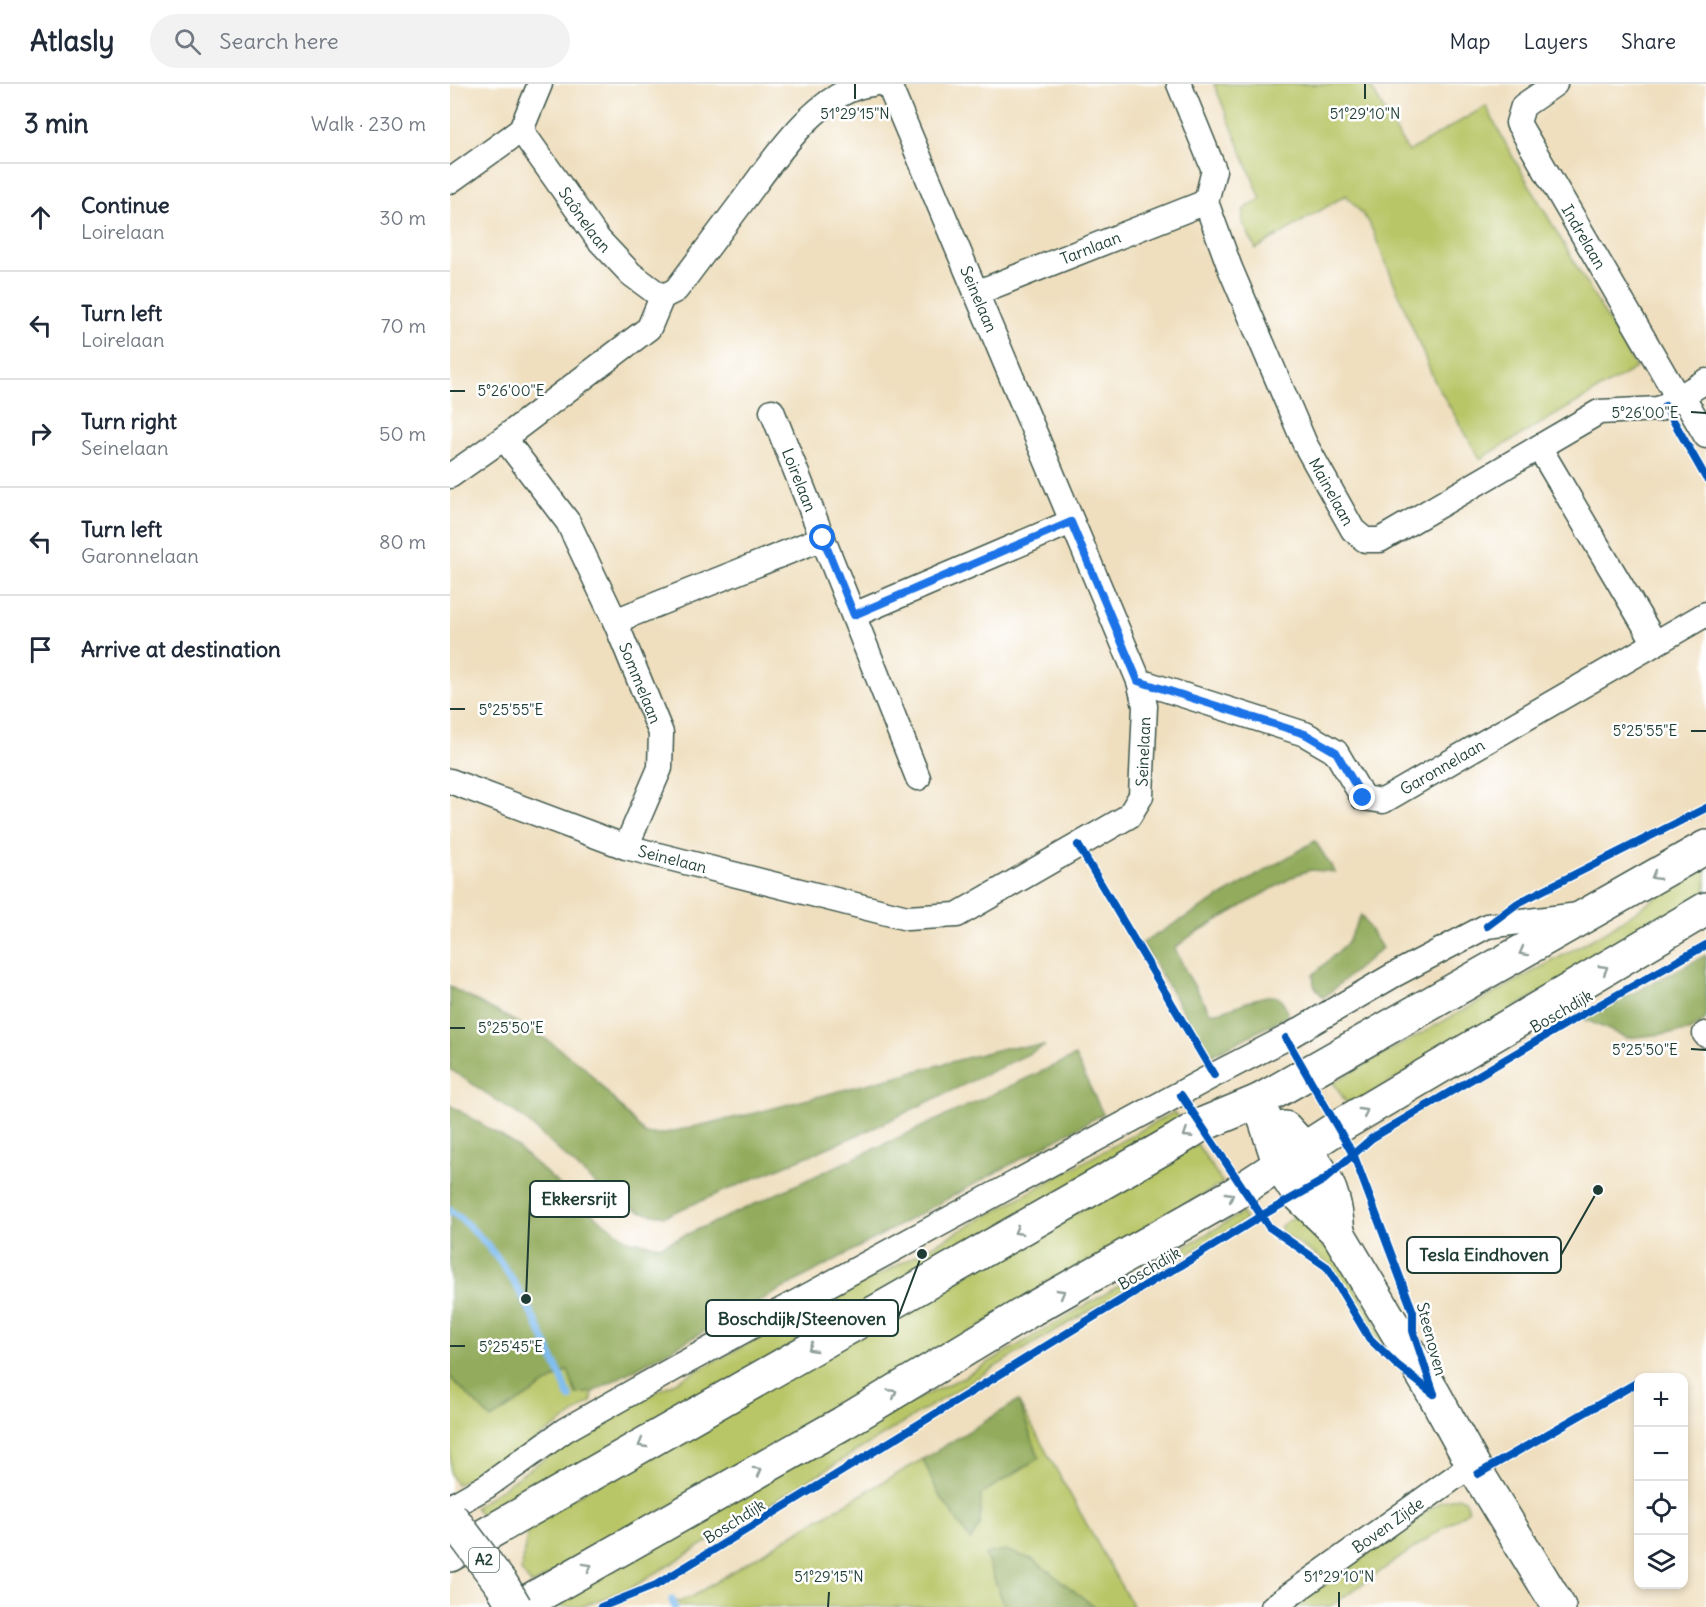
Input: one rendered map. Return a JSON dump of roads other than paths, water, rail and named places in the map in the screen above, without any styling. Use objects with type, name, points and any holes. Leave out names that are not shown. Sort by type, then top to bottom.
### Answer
[{"type":"main road","points":[[450,1555],[1201,1125],[1259,1101],[1706,847]]},
{"type":"main road","name":"Boschdijk","points":[[450,1516],[516,1607],[843,1423],[1032,1309],[1233,1195],[1338,1127],[1706,909]]},
{"type":"main road","name":"Steenoven","points":[[1259,1101],[1293,1158],[1299,1195],[1338,1233],[1559,1607]]},
{"type":"street","points":[[450,181],[521,130],[540,84]]},
{"type":"street","points":[[450,476],[650,328],[662,297],[676,290],[795,131],[825,104],[861,85],[872,84]]},
{"type":"street","name":"Seinelaan","points":[[450,781],[626,847],[907,918],[957,915],[1129,816],[1141,796],[1145,706],[1138,681],[891,90],[884,84]]},
{"type":"street","points":[[1179,84],[1214,170],[1206,202]]},
{"type":"street","name":"Indrelaan","points":[[1556,84],[1523,106],[1518,123],[1706,436]]},
{"type":"street","name":"Saônelaan","points":[[521,130],[598,239],[631,274],[662,297]]},
{"type":"street","name":"Tarnlaan","points":[[976,293],[1206,202]]},
{"type":"street","name":"Mainelaan","points":[[1206,202],[1230,268],[1305,444],[1353,530],[1365,540],[1380,540],[1599,412],[1659,409],[1706,381]]},
{"type":"street","name":"Loirelaan","points":[[772,411],[918,778]]},
{"type":"street","name":"Sommelaan","points":[[504,438],[568,522],[615,621],[661,733],[660,768],[626,847]]},
{"type":"street","points":[[1539,447],[1655,643]]},
{"type":"street","points":[[854,615],[1071,522]]},
{"type":"street","name":"Sommelaan","points":[[615,621],[823,538]]},
{"type":"street","name":"Garonnelaan","points":[[1138,681],[1305,734],[1336,752],[1363,798],[1383,801],[1706,614]]},
{"type":"street","points":[[450,1507],[487,1486],[565,1430],[675,1368],[1286,1038],[1392,976],[1487,926],[1592,913]]},
{"type":"street","name":"Boven Zijde","points":[[1273,1607],[1473,1464]]},
{"type":"waterway","points":[[450,1210],[472,1229],[507,1272],[535,1321],[570,1398]]},
{"type":"waterway","points":[[672,1600],[675,1607]]},
{"type":"place","name":"Tesla Eindhoven","points":[[1598,1190]]},
{"type":"place","name":"Boschdijk/Steenoven","points":[[922,1254]]},
{"type":"place","name":"Ekkersrijt","points":[[526,1299]]}]
